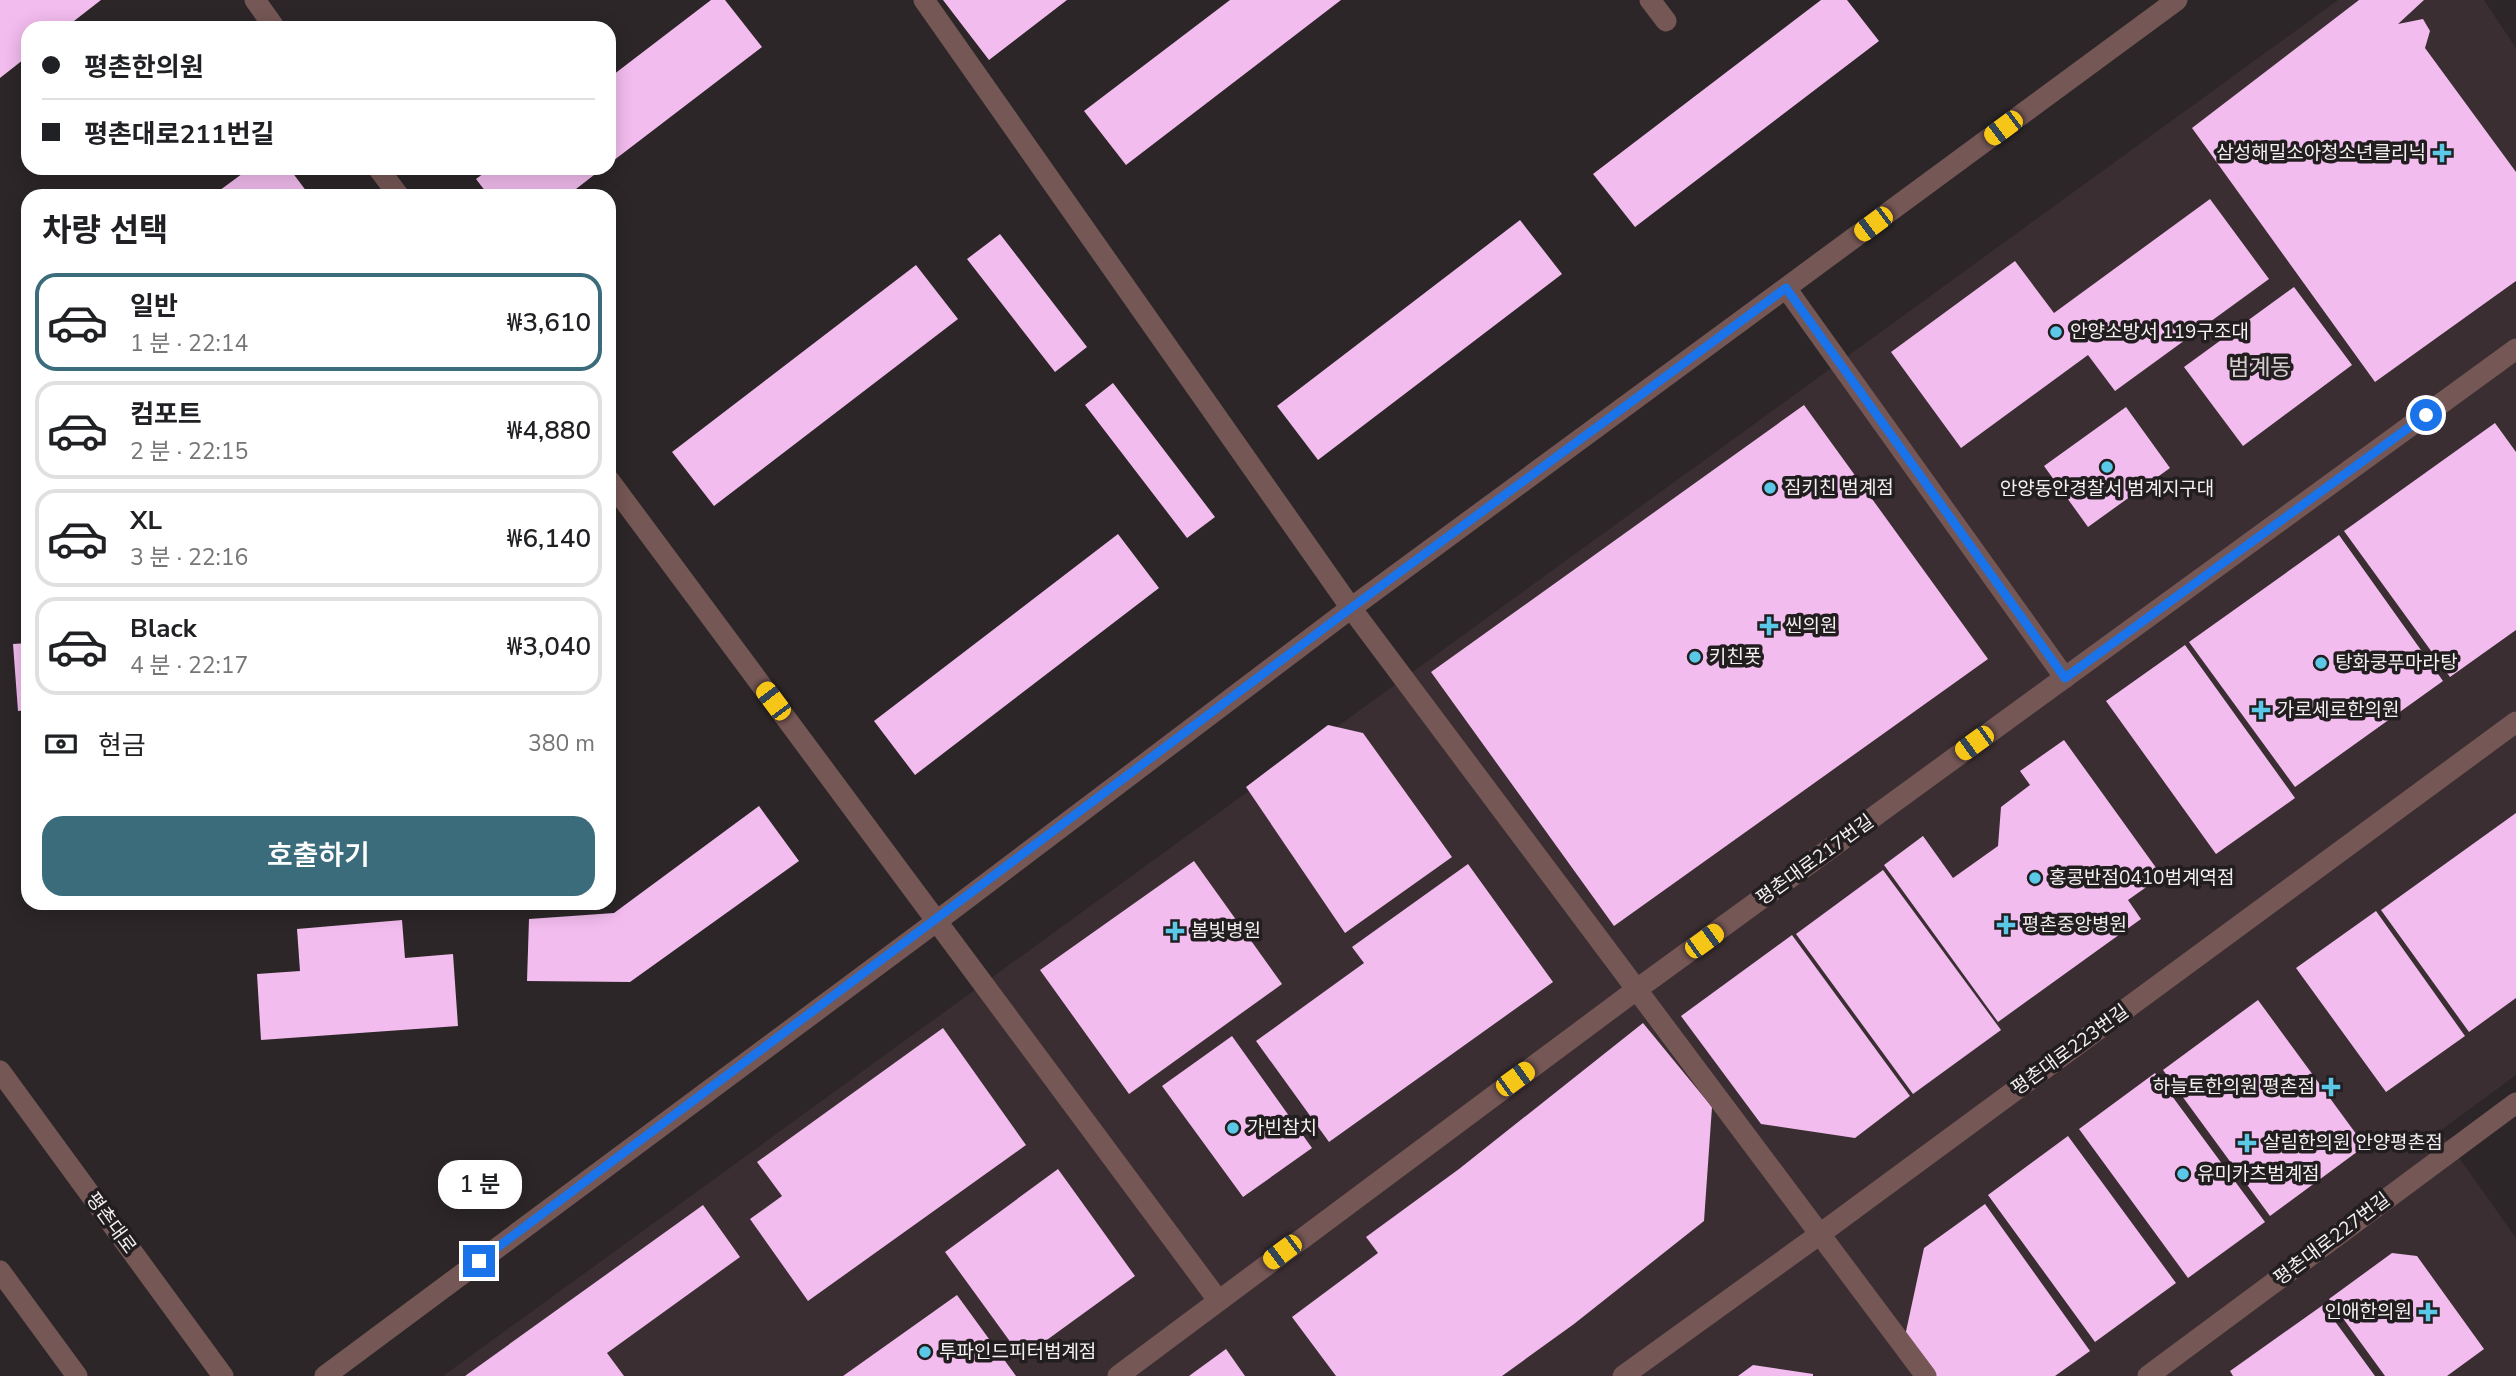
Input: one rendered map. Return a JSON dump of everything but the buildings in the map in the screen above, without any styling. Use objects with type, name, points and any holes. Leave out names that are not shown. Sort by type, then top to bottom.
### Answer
[{"type":"street","points":[[255,0],[270,21]]},
{"type":"street","points":[[924,0],[1351,608],[1926,1376]]},
{"type":"street","points":[[1650,0],[1666,21]]},
{"type":"street","points":[[325,1376],[937,921],[1351,608],[2177,0]]},
{"type":"street","points":[[1786,288],[2065,678]]},
{"type":"street","name":"평촌대로217번길","points":[[1118,1376],[1636,990],[2516,349]]},
{"type":"street","points":[[616,489],[1218,1300]]},
{"type":"street","name":"평촌대로223번길","points":[[1623,1376],[2516,722]]},
{"type":"street","name":"평촌대로","points":[[0,1071],[223,1376]]},
{"type":"street","name":"평촌대로227번길","points":[[2148,1376],[2516,1103]]},
{"type":"street","points":[[0,1271],[77,1376]]},
{"type":"shaded area","points":[[2338,0],[2484,0],[2516,48],[2516,1075],[2440,1131],[2516,1238],[2516,1376],[443,1376]]},
{"type":"place","name":"삼성해밀소아청소년클리닉","points":[[2442,153]]},
{"type":"place","name":"안양소방서 119구조대","points":[[2056,332]]},
{"type":"place","name":"안양동안경찰서 범계지구대","points":[[2107,467]]},
{"type":"place","name":"짐키친 범계점","points":[[1770,488]]},
{"type":"place","name":"씬의원","points":[[1769,626]]},
{"type":"place","name":"키친폿","points":[[1695,657]]},
{"type":"place","name":"탕화쿵푸마라탕","points":[[2321,663]]},
{"type":"place","name":"가로세로한의원","points":[[2261,710]]},
{"type":"place","name":"홍콩반점0410범계역점","points":[[2035,878]]},
{"type":"place","name":"평촌중앙병원","points":[[2006,925]]},
{"type":"place","name":"봄빛병원","points":[[1175,931]]},
{"type":"place","name":"하늘토한의원 평촌점","points":[[2331,1087]]},
{"type":"place","name":"가빈참치","points":[[1233,1128]]},
{"type":"place","name":"살림한의원 안양평촌점","points":[[2247,1143]]},
{"type":"place","name":"유미카츠범계점","points":[[2183,1174]]},
{"type":"place","name":"인애한의원","points":[[2428,1312]]},
{"type":"place","name":"투파인드피터범계점","points":[[925,1352]]},
{"type":"district","name":"범계동","points":[[2260,367]]},
{"type":"route","points":[[479,1261],[937,921],[1351,608],[1786,288],[2065,678],[2426,415]]}]
